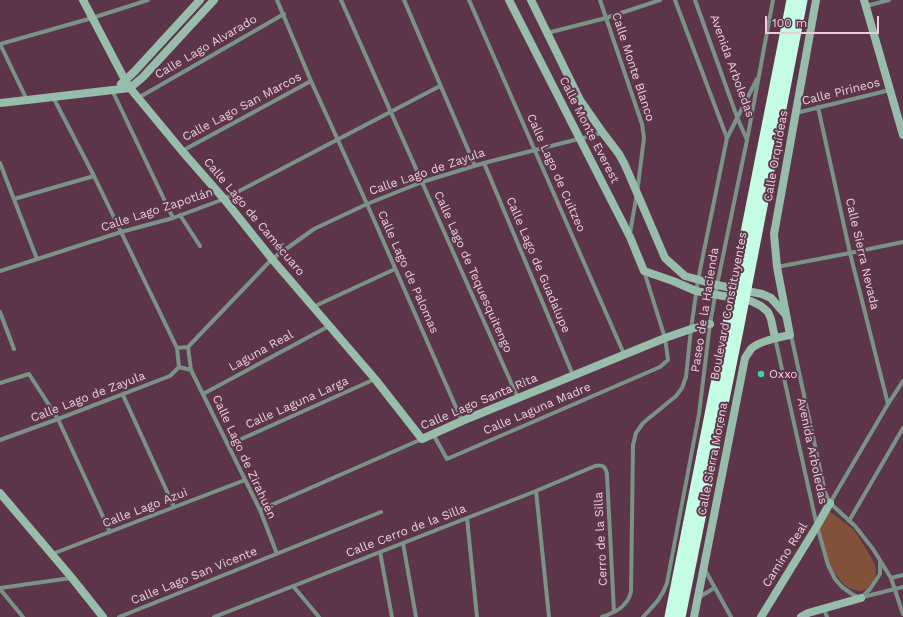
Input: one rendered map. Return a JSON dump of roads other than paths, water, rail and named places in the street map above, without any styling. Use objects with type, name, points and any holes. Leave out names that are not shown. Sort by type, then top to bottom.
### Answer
[{"type":"highway","name":"Boulevard Constituyentes","points":[[680,617],[745,266],[792,0]]},
{"type":"highway","name":"Boulevard Constituyentes","points":[[745,266],[802,0]]},
{"type":"highway","name":"Boulevard Constituyentes","points":[[670,617],[733,329]]},
{"type":"street","name":"Calle Lago de Camécuaro","points":[[83,0],[130,88],[224,199],[272,259],[375,379],[422,439]]},
{"type":"street","points":[[27,100],[0,44],[92,18],[148,0]]},
{"type":"street","points":[[0,102],[130,88],[143,77],[214,0]]},
{"type":"street","name":"Calle Lago de Palomas","points":[[277,0],[311,81],[462,421]]},
{"type":"street","name":"Calle Lago de Tequesquitengo","points":[[342,0],[390,112],[518,398]]},
{"type":"street","points":[[404,0],[475,166]]},
{"type":"street","name":"Calle Lago de Cuitzeo","points":[[469,0],[624,354]]},
{"type":"street","name":"Calle Monte Everest","points":[[509,0],[630,237],[644,271],[665,338],[668,360],[660,367]]},
{"type":"street","name":"Calle Monte Everest","points":[[531,0],[580,100],[619,154],[625,165],[665,258],[685,276],[717,285],[762,294],[771,298],[786,316]]},
{"type":"street","name":"Calle Monte Blanco","points":[[600,0],[642,124],[644,138],[630,237]]},
{"type":"street","points":[[547,34],[606,18],[660,0]]},
{"type":"street","points":[[675,0],[727,138]]},
{"type":"street","name":"Avenida Arboledas","points":[[694,0],[737,117],[747,140]]},
{"type":"street","name":"Paseo de la Hacienda","points":[[643,617],[664,593],[667,582],[699,414],[710,324],[717,285],[747,140],[773,0]]},
{"type":"street","name":"Calle Orquídeas","points":[[786,316],[777,267],[774,234],[816,0]]},
{"type":"street","points":[[889,0],[865,3],[903,135]]},
{"type":"street","points":[[114,90],[134,72],[197,1],[204,11]]},
{"type":"street","name":"Calle Lago Alvarado","points":[[138,98],[284,14]]},
{"type":"street","points":[[602,617],[614,612],[624,605],[629,599],[631,592],[633,445],[636,433],[643,423],[676,396],[682,388],[686,377],[696,291],[727,138],[759,75]]},
{"type":"street","name":"Calle Lago San Marcos","points":[[182,151],[311,81]]},
{"type":"street","name":"Calle Lago Zapotlán","points":[[0,271],[121,232],[173,218],[224,199],[440,86]]},
{"type":"street","points":[[114,90],[173,218]]},
{"type":"street","name":"Calle Pirineos","points":[[796,113],[890,90]]},
{"type":"street","points":[[53,97],[94,176],[177,348],[179,367],[191,370]]},
{"type":"street","name":"Calle Sierra Nevada","points":[[818,107],[850,253],[888,404]]},
{"type":"street","name":"Calle Lago de Zayula","points":[[188,348],[272,259],[314,230],[366,204],[422,182],[535,149],[603,133]]},
{"type":"street","points":[[0,163],[37,259]]},
{"type":"street","name":"Calle Lago de Guadalupe","points":[[484,163],[573,375]]},
{"type":"street","points":[[14,199],[94,176]]},
{"type":"street","points":[[180,215],[200,246]]},
{"type":"street","points":[[777,267],[903,242]]},
{"type":"street","points":[[313,307],[395,269]]},
{"type":"street","points":[[644,271],[696,291],[716,295]]},
{"type":"street","name":"Avenida Arboledas","points":[[716,295],[751,301],[761,306],[768,312],[771,319],[817,526],[828,565],[835,579],[847,590],[861,598]]},
{"type":"street","points":[[0,312],[14,349]]},
{"type":"street","name":"Avenida Arboledas","points":[[786,316],[825,492],[830,503]]},
{"type":"street","name":"Calle Lago Santa Rita","points":[[260,510],[462,421],[573,375],[665,338],[710,324]]},
{"type":"street","name":"Laguna Real","points":[[203,394],[329,325]]},
{"type":"street","name":"Calle Sierra Morena","points":[[694,617],[745,358],[751,348],[775,338],[790,335]]},
{"type":"street","points":[[177,348],[188,348]]},
{"type":"street","name":"Calle Lago de Zirahuén","points":[[188,348],[191,370],[260,510],[277,554]]},
{"type":"street","name":"Calle Lago de Zayula","points":[[0,440],[123,395],[170,376],[179,367]]},
{"type":"street","name":"Calle Laguna Madre","points":[[433,434],[447,459],[660,367]]},
{"type":"street","points":[[0,384],[28,374],[58,419],[110,532]]},
{"type":"street","name":"Calle Laguna Larga","points":[[228,445],[375,379]]},
{"type":"street","name":"Camino Real","points":[[761,617],[903,381]]},
{"type":"street","points":[[123,395],[174,507]]},
{"type":"street","points":[[849,521],[903,428]]},
{"type":"street","name":"Calle Cerro de la Silla","points":[[214,617],[223,615],[536,491],[595,466],[604,466]]},
{"type":"street","name":"Cerro de la Silla","points":[[604,466],[607,475],[614,612]]},
{"type":"street","name":"Calle Lago Azui","points":[[52,554],[245,480]]},
{"type":"street","points":[[536,491],[549,617]]},
{"type":"street","points":[[0,493],[103,617]]},
{"type":"street","points":[[830,503],[855,526],[880,560],[891,578],[903,614]]},
{"type":"street","name":"Calle Lago San Vicente","points":[[119,617],[382,512]]},
{"type":"street","points":[[467,518],[477,617]]},
{"type":"street","points":[[403,543],[416,617]]},
{"type":"street","points":[[380,552],[392,617]]},
{"type":"street","points":[[861,598],[870,589],[880,574],[880,560]]},
{"type":"street","points":[[704,568],[731,617]]},
{"type":"street","points":[[891,578],[903,575]]},
{"type":"street","points":[[0,589],[72,578]]},
{"type":"street","points":[[293,586],[319,617]]},
{"type":"street","points":[[801,617],[808,613],[825,613],[861,598],[903,586]]},
{"type":"street","points":[[698,598],[714,588]]},
{"type":"street","points":[[0,589],[23,617]]},
{"type":"place","name":"Oxxo","points":[[761,374]]}]
